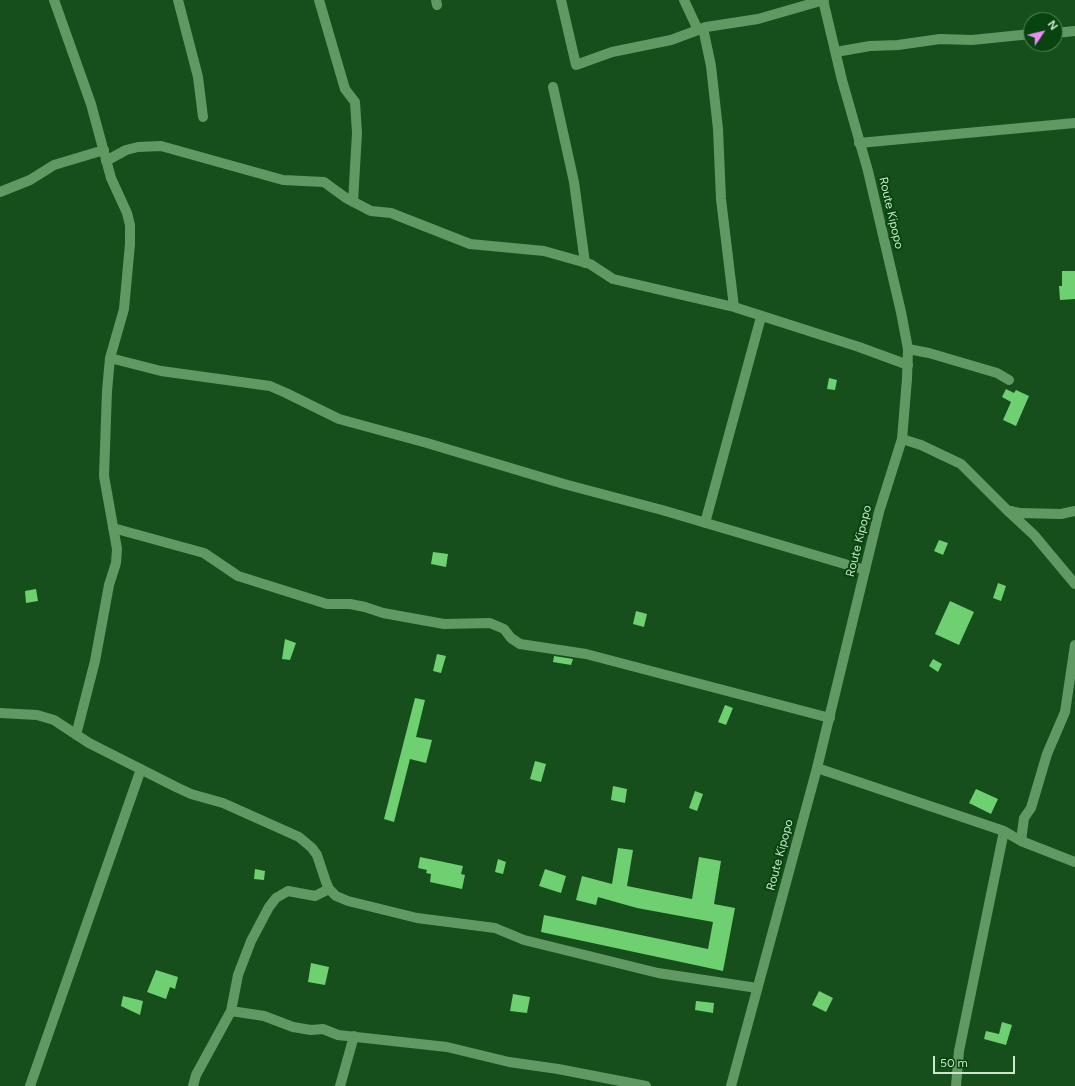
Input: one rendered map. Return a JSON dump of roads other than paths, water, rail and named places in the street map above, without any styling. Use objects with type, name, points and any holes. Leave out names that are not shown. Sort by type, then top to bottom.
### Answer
[{"type":"street","points":[[54,0],[91,104],[111,178],[127,213],[130,225],[130,244],[124,309],[110,358],[107,392],[104,476],[116,549],[116,562],[109,585],[95,661],[76,735]]},
{"type":"street","points":[[178,0],[198,77],[203,117]]},
{"type":"street","points":[[319,0],[345,89],[355,102],[357,133],[353,202]]},
{"type":"street","points":[[562,0],[576,65],[612,52],[671,40],[700,29],[758,18],[823,0]]},
{"type":"street","points":[[684,0],[700,29],[711,66],[718,129],[721,199],[734,306]]},
{"type":"street","name":"Route Kipopo","points":[[731,1086],[830,718],[879,512],[902,439],[908,349],[894,281],[823,0]]},
{"type":"street","points":[[1063,32],[1075,31]]},
{"type":"street","points":[[836,52],[870,46],[898,45],[940,39],[972,40],[1023,35]]},
{"type":"street","points":[[553,87],[574,182],[585,263]]},
{"type":"street","points":[[859,143],[1075,123]]},
{"type":"street","points":[[106,161],[126,150],[138,147],[161,146],[283,180],[324,182],[353,202],[371,211],[391,213],[470,244],[544,251],[585,263],[613,279],[734,306],[761,317],[859,347],[908,365]]},
{"type":"street","points":[[0,192],[30,180],[54,165],[104,150]]},
{"type":"street","points":[[705,523],[761,317]]},
{"type":"street","points":[[908,349],[930,353],[997,374],[1009,380]]},
{"type":"street","points":[[110,358],[161,371],[270,386],[339,419],[865,570]]},
{"type":"street","points":[[902,439],[921,445],[961,464],[1034,535],[1075,584]]},
{"type":"street","points":[[1007,510],[1020,513],[1061,514],[1075,511]]},
{"type":"street","points":[[113,528],[204,553],[238,576],[327,604],[350,604],[365,607],[383,614],[444,624],[490,623],[504,629],[511,638],[520,644],[586,654],[830,718]]},
{"type":"street","points":[[1021,841],[1024,818],[1031,808],[1047,754],[1065,712],[1075,645]]},
{"type":"street","points":[[0,713],[24,713],[47,717],[64,725],[76,735],[191,794],[223,803],[298,837],[312,848],[317,855],[326,882],[330,889],[336,896],[348,901],[412,916],[495,928],[524,940],[658,973],[757,988]]},
{"type":"street","points":[[817,768],[1004,831],[1021,841],[1075,862]]},
{"type":"street","points":[[30,1086],[141,769]]},
{"type":"street","points":[[956,1086],[959,1051],[1004,831]]},
{"type":"street","points":[[193,1086],[196,1075],[231,1011],[236,982],[251,941],[276,898],[288,891],[315,896],[330,889]]},
{"type":"street","points":[[231,1011],[264,1016],[293,1028],[311,1030],[323,1029],[338,1035],[447,1047],[509,1062],[588,1074],[646,1086]]},
{"type":"street","points":[[340,1086],[354,1036]]}]
